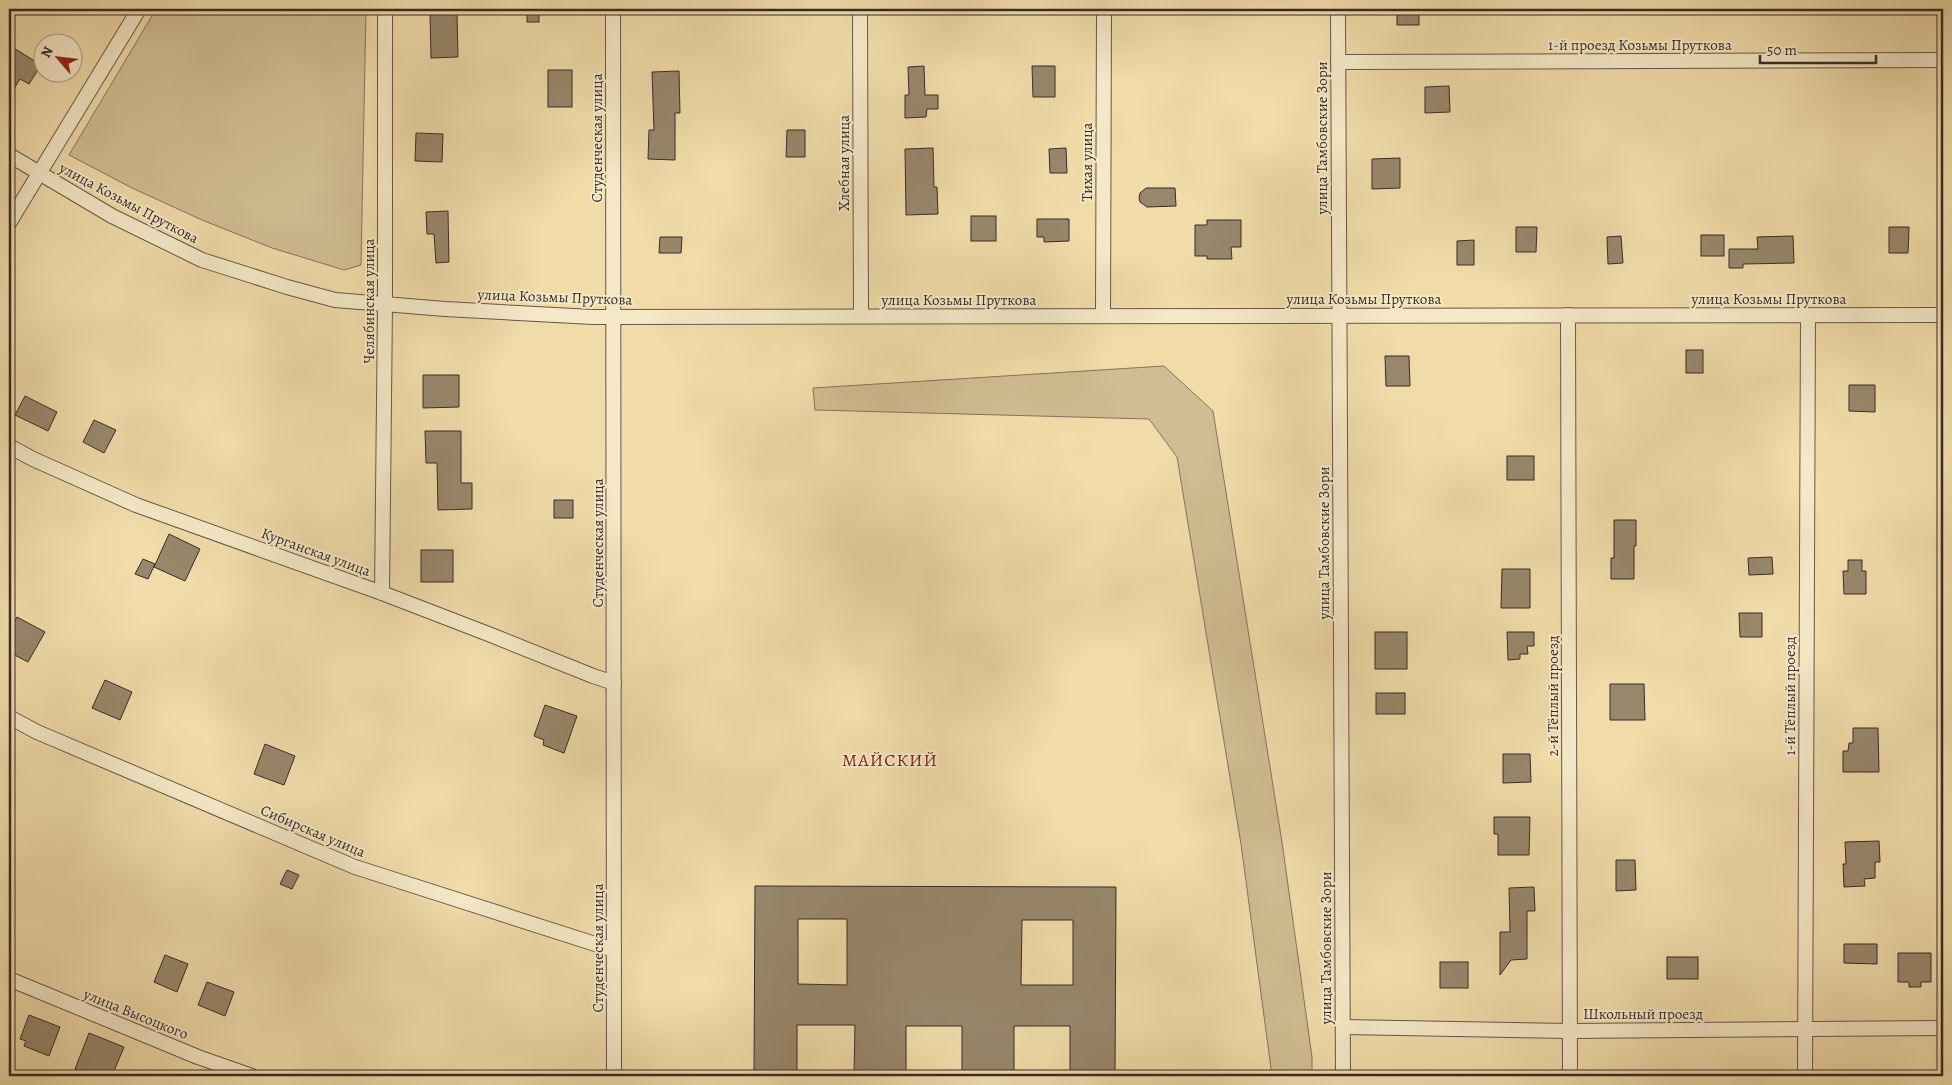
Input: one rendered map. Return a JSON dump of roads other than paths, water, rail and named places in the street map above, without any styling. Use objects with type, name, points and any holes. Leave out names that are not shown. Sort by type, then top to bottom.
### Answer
[{"type":"street","points":[[9,223],[139,9]]},
{"type":"street","name":"Челябинская улица","points":[[382,593],[385,304],[385,9]]},
{"type":"street","name":"Студенческая улица","points":[[613,9],[614,1076]]},
{"type":"street","name":"Хлебная улица","points":[[860,9],[861,316]]},
{"type":"street","name":"Тихая улица","points":[[1103,316],[1104,9]]},
{"type":"street","name":"улица Тамбовские Зори","points":[[1338,9],[1343,1076]]},
{"type":"street","name":"1-й проезд Козьмы Пруткова","points":[[1338,62],[1943,60]]},
{"type":"street","name":"улица Козьмы Пруткова","points":[[9,155],[112,216],[202,260],[334,300],[445,309],[614,316],[1943,315]]},
{"type":"street","name":"2-й Тёплый проезд","points":[[1568,315],[1570,1076]]},
{"type":"street","name":"1-й Тёплый проезд","points":[[1805,1076],[1808,315]]},
{"type":"street","name":"Курганская улица","points":[[9,446],[33,459],[136,505],[382,593],[614,683]]},
{"type":"street","name":"Сибирская улица","points":[[9,717],[38,732],[354,867],[614,950]]},
{"type":"street","name":"улица Высоцкого","points":[[9,979],[198,1057],[252,1076]]},
{"type":"street","name":"Школьный проезд","points":[[1343,1027],[1570,1031],[1943,1028]]},
{"type":"district","name":"МАЙСКИЙ","points":[[890,760]]}]
